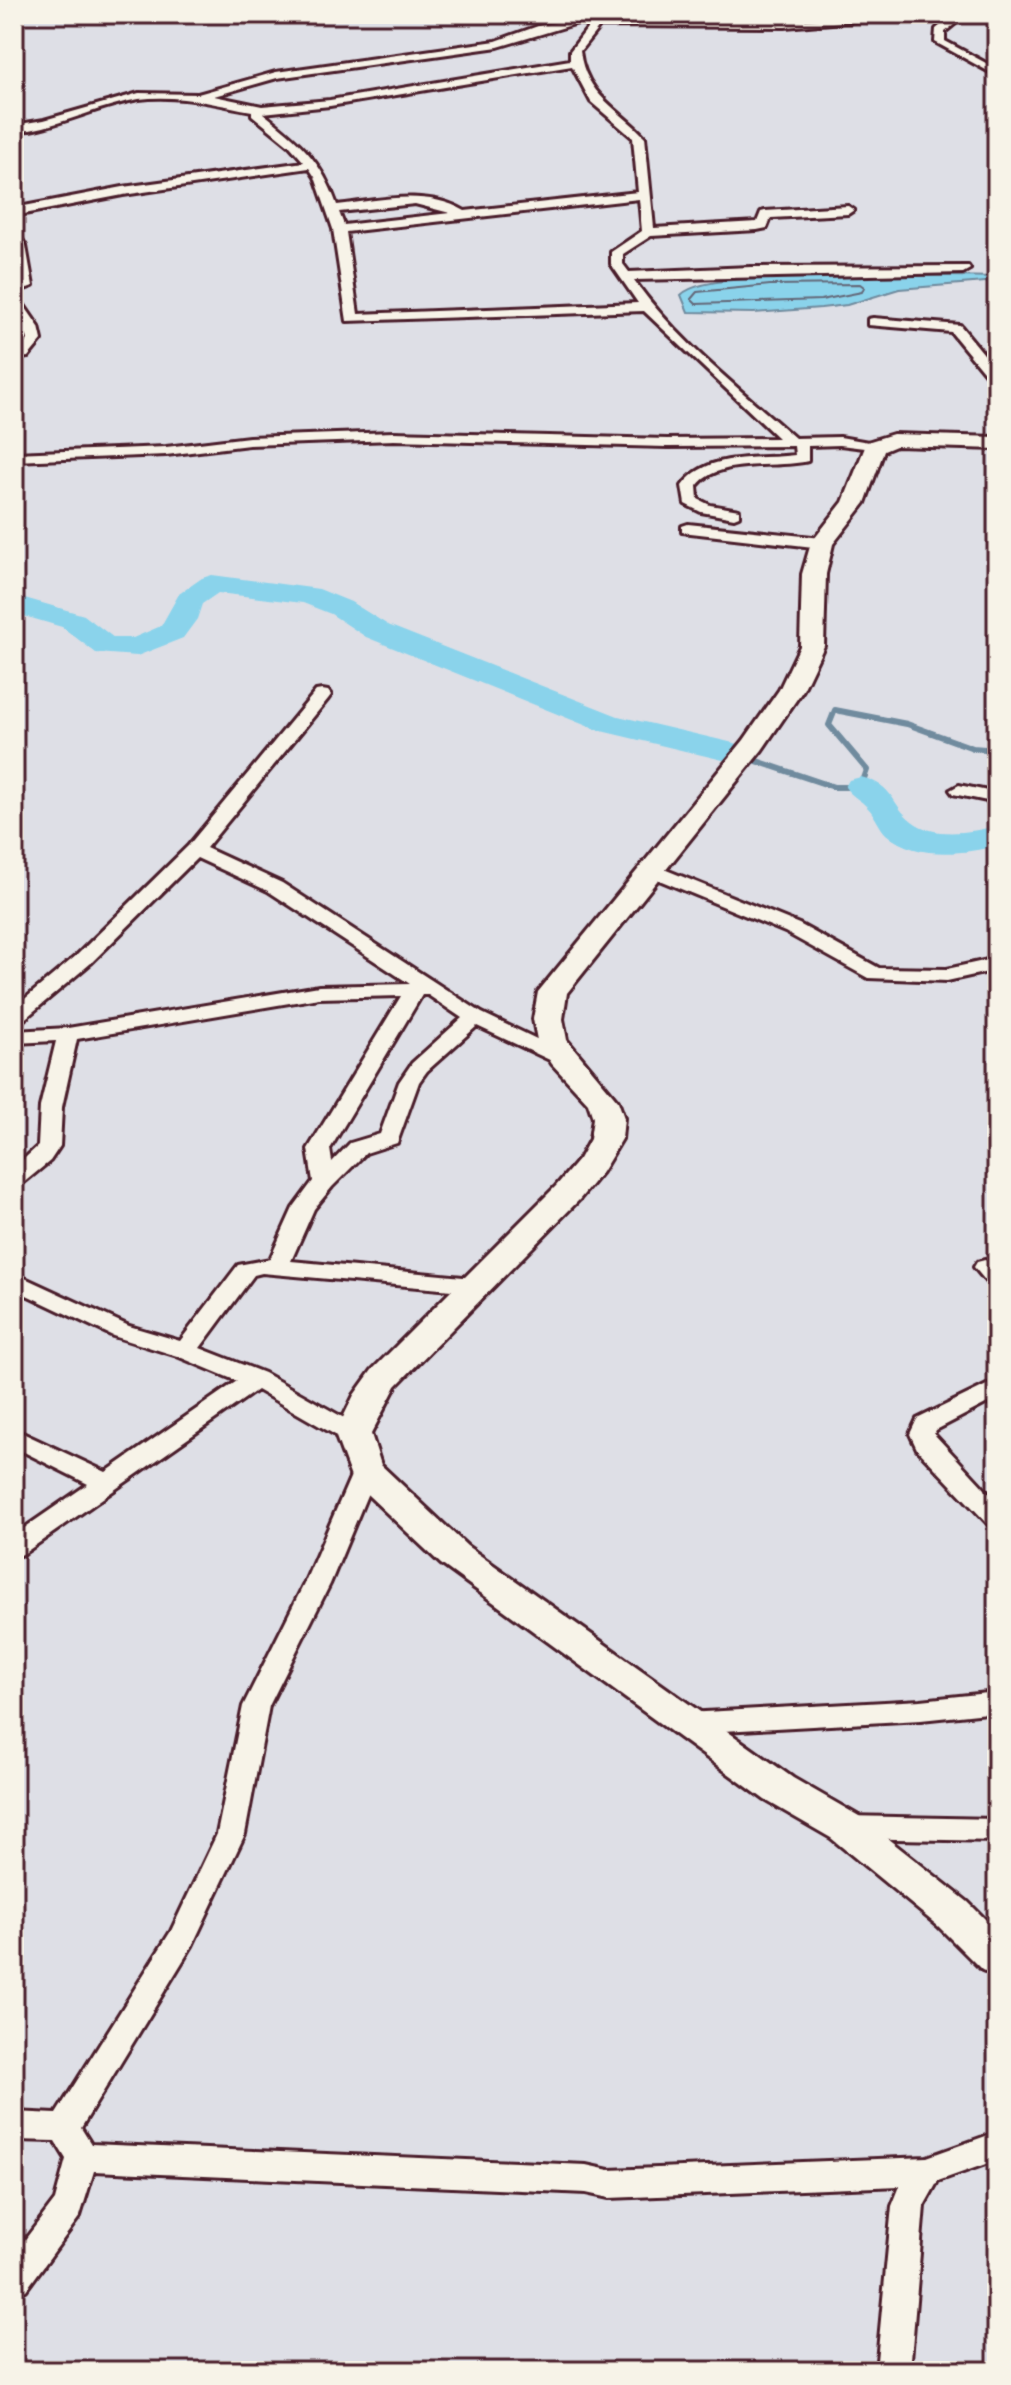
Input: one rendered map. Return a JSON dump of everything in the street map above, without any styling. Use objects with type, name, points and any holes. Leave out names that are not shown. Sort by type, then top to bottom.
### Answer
[{"type":"street","points":[[549,14],[593,21],[785,24],[902,14]]},
{"type":"street","points":[[962,14],[940,31],[940,42],[997,73]]},
{"type":"street","points":[[593,21],[575,51],[576,62],[595,100],[639,137],[648,232]]},
{"type":"street","points":[[199,97],[276,75],[491,46],[542,28],[593,21]]},
{"type":"street","points":[[14,128],[52,123],[138,96],[199,97],[262,109],[330,103],[576,62]]},
{"type":"street","points":[[262,109],[256,113],[294,143],[321,177],[339,229],[352,318],[647,307]]},
{"type":"street","points":[[14,212],[123,191],[312,164]]},
{"type":"street","points":[[339,229],[643,195]]},
{"type":"street","points":[[333,209],[429,201],[447,205],[461,214]]},
{"type":"street","points":[[734,513],[706,509],[690,501],[686,490],[690,481],[697,475],[729,464],[803,458],[796,442],[686,347],[647,307],[617,264],[617,252],[648,232],[757,226],[763,225],[763,217],[770,214],[848,210]]},
{"type":"street","points":[[14,236],[20,246],[26,283],[26,286],[14,289]]},
{"type":"street","points":[[625,276],[963,269]]},
{"type":"street","points":[[14,301],[32,327],[35,340],[23,354],[14,355]]},
{"type":"street","points":[[873,322],[955,328],[997,379]]},
{"type":"street","points":[[14,457],[166,451],[249,441],[394,436],[667,443],[840,441],[875,447],[893,440],[997,443]]},
{"type":"street","points":[[561,1058],[548,1030],[547,1008],[553,992],[654,871],[753,745],[791,690],[812,646],[814,574],[822,543],[854,503],[875,447]]},
{"type":"street","points":[[688,529],[822,543]]},
{"type":"street","points":[[14,1018],[84,959],[195,850],[322,695]]},
{"type":"street","points":[[959,790],[997,798]]},
{"type":"street","points":[[195,850],[275,887],[422,990],[561,1058],[605,1101],[610,1113],[606,1141],[569,1193],[474,1285],[375,1390],[353,1434]]},
{"type":"street","points":[[654,871],[792,928],[875,974],[947,975],[997,964]]},
{"type":"street","points":[[14,1037],[68,1034],[319,992],[422,990]]},
{"type":"street","points":[[324,1182],[319,1149],[422,990]]},
{"type":"street","points":[[278,1266],[304,1208],[324,1182],[358,1148],[389,1138],[409,1082],[419,1067],[475,1017]]},
{"type":"street","points":[[14,1179],[42,1156],[49,1146],[51,1107],[68,1034]]},
{"type":"street","points":[[185,1351],[246,1270],[262,1266],[474,1285]]},
{"type":"street","points":[[14,1280],[121,1331],[185,1351],[256,1379],[353,1434],[365,1471],[454,1555],[779,1789],[845,1827],[953,1914],[997,1958]]},
{"type":"street","points":[[14,1548],[256,1379]]},
{"type":"street","points":[[997,1388],[926,1425],[922,1434],[926,1443],[997,1518]]},
{"type":"street","points":[[14,1437],[106,1482]]},
{"type":"street","points":[[64,2128],[182,1938],[231,1834],[256,1706],[317,1584],[365,1471]]},
{"type":"street","points":[[686,1723],[997,1702]]},
{"type":"street","points":[[845,1827],[997,1830]]},
{"type":"street","points":[[14,2126],[64,2128]]},
{"type":"street","points":[[14,2280],[69,2206],[82,2157],[64,2128]]},
{"type":"street","points":[[82,2157],[366,2167],[586,2179],[609,2184],[927,2171],[997,2146]]},
{"type":"street","points":[[893,2371],[908,2206],[917,2183],[927,2171]]},
{"type":"water","points":[[997,277],[997,281],[899,289],[847,305],[754,313],[688,312],[681,295],[695,287],[750,278]]},
{"type":"waterway","points":[[14,604],[73,621],[107,647],[137,647],[172,632],[182,619],[189,600],[212,584],[309,595],[341,608],[377,631],[608,723],[727,751]]},
{"type":"waterway","points":[[727,751],[834,787],[861,787],[867,770],[829,725],[835,710],[907,724],[973,748],[997,750]]},
{"type":"waterway","points":[[861,787],[880,800],[898,827],[926,842],[974,841],[997,836]]}]
